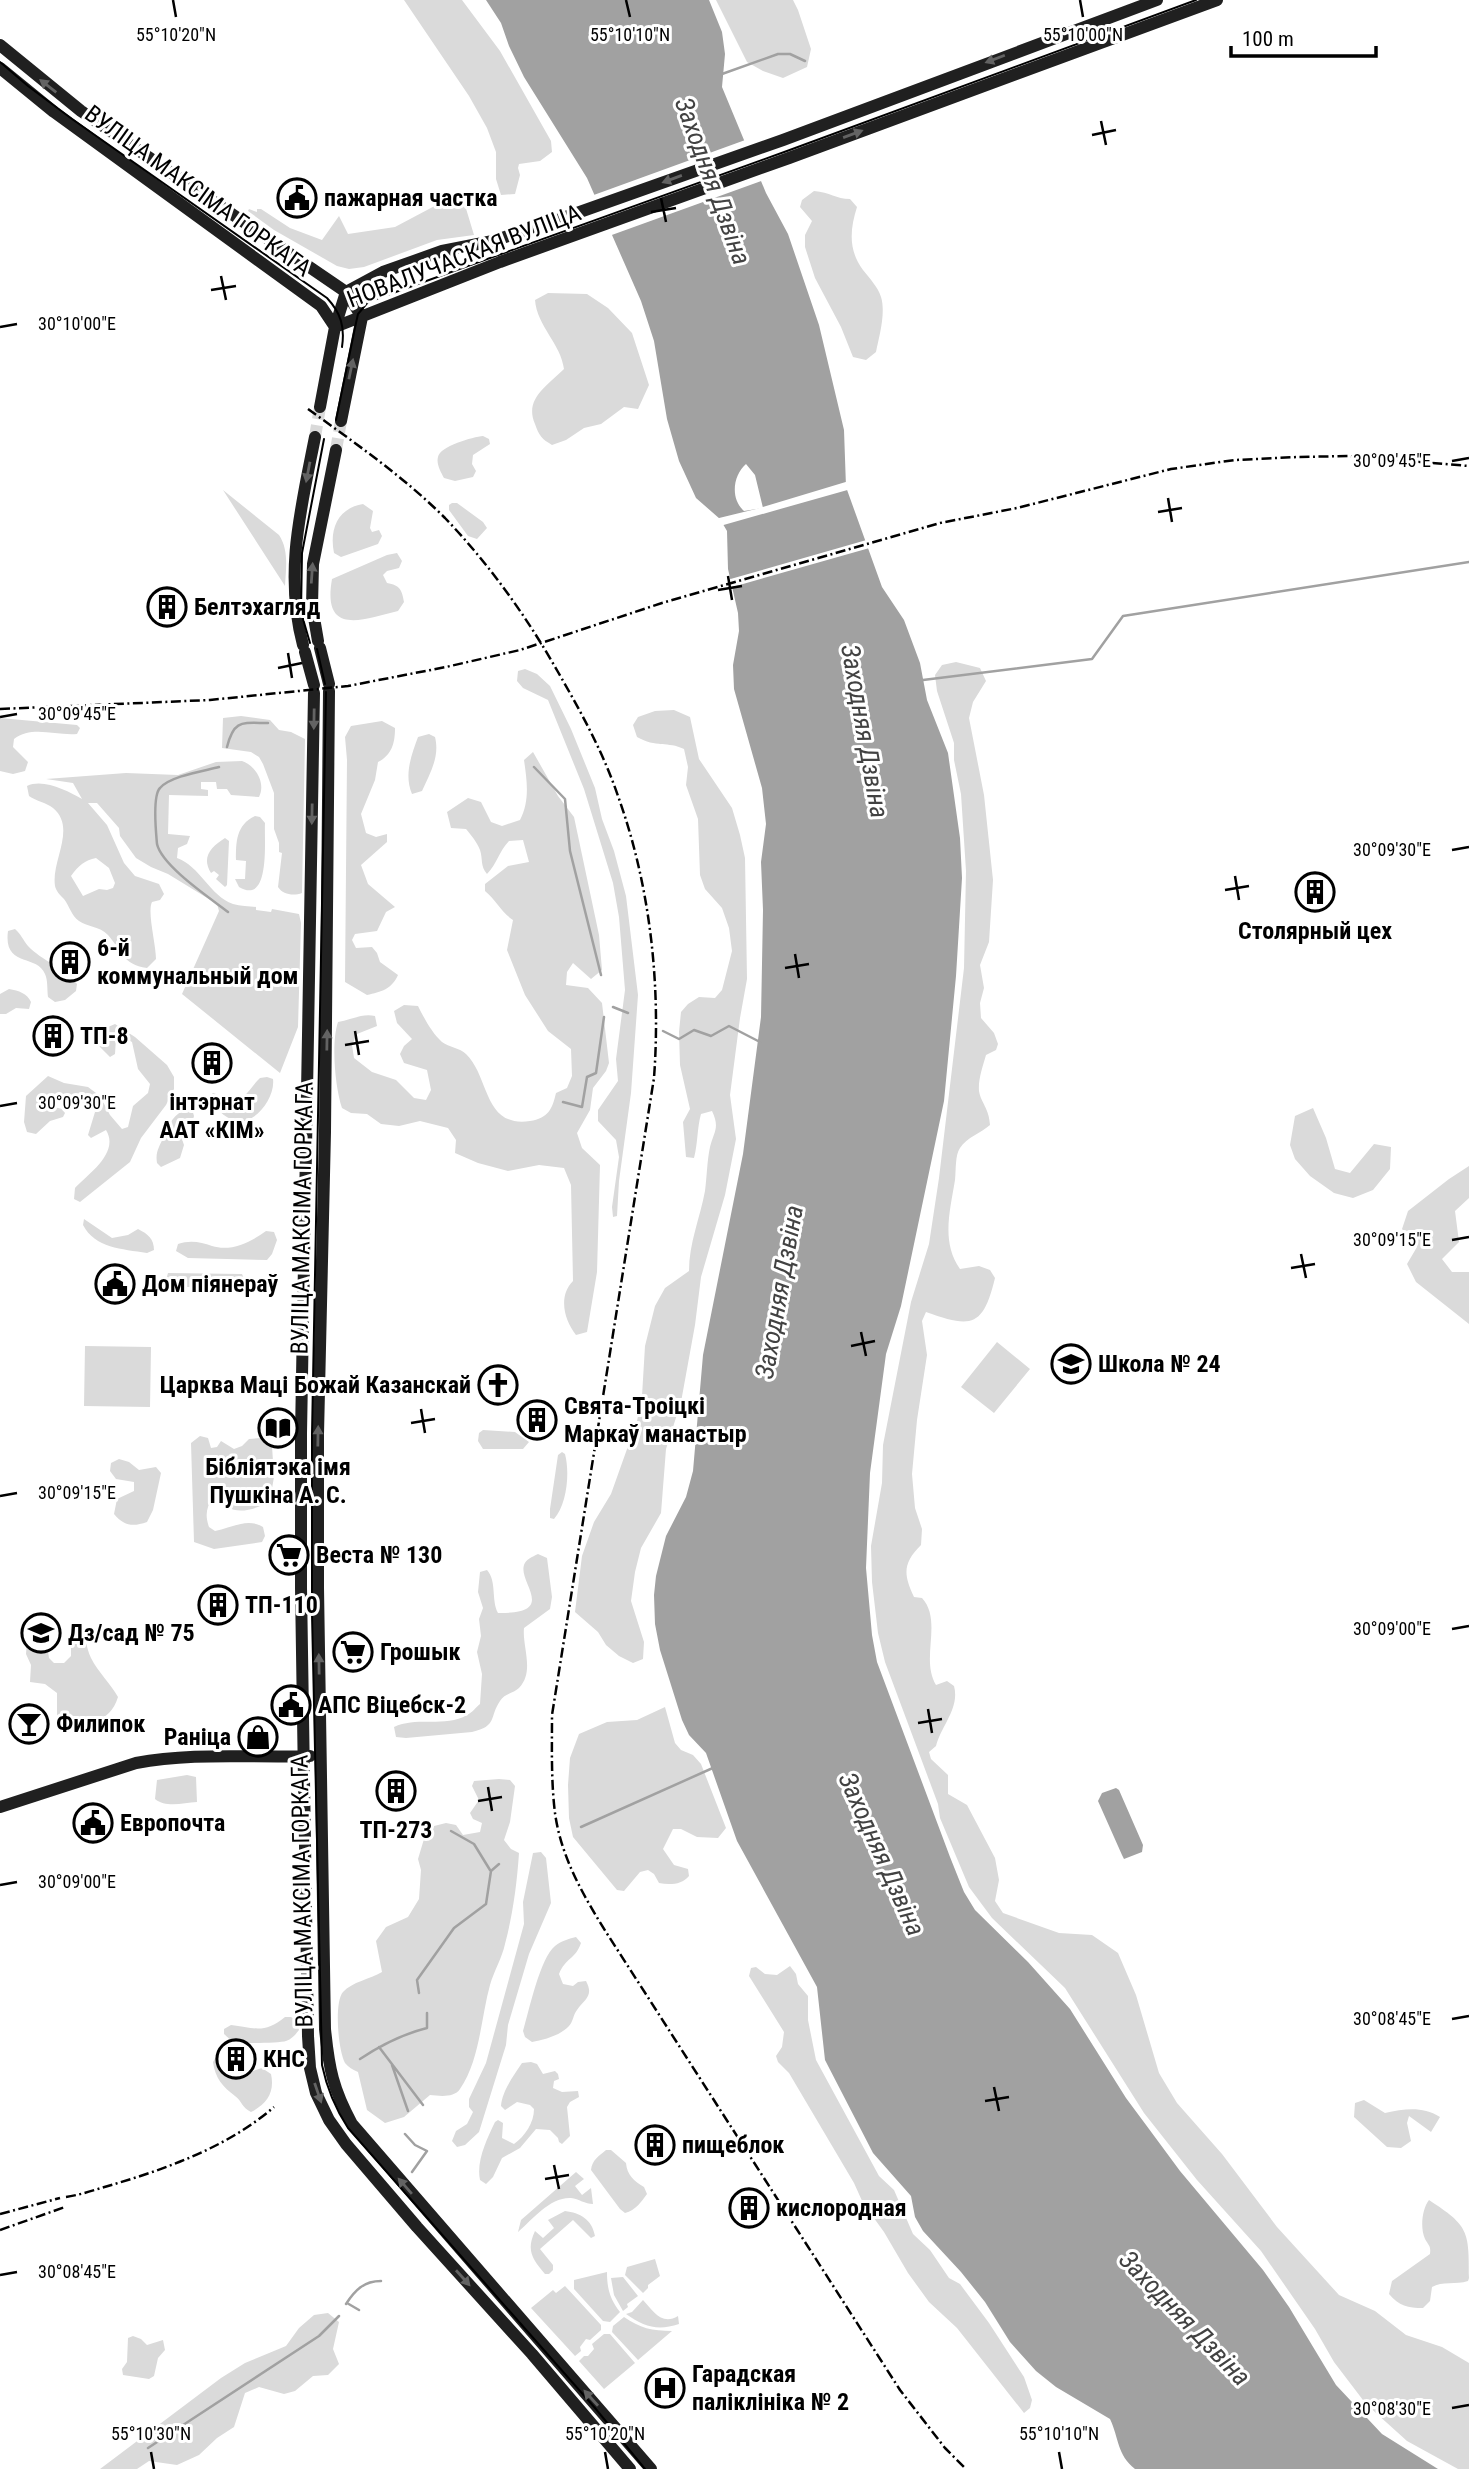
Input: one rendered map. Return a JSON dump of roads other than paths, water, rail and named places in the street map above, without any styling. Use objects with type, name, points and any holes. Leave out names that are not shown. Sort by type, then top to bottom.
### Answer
[{"type":"main road","name":"НОВАЛУЧАСКАЯ ВУЛІЦА","points":[[334,327],[346,292],[383,272],[430,255],[493,241],[560,219],[783,140],[1157,0]]},
{"type":"main road","name":"НОВАЛУЧАСКАЯ ВУЛІЦА","points":[[334,327],[500,262],[1217,0]]},
{"type":"main road","name":"ВУЛІЦА МАКСІМА ГОРКАГА","points":[[0,45],[81,111],[346,292],[362,317]]},
{"type":"main road","name":"ВУЛІЦА МАКСІМА ГОРКАГА","points":[[0,68],[54,112],[321,306],[334,327]]},
{"type":"main road","points":[[341,421],[362,317]]},
{"type":"main road","points":[[320,407],[334,327]]},
{"type":"main road","name":"ВУЛІЦА МАКСІМА ГОРКАГА","points":[[315,437],[298,529],[293,579],[296,614],[314,689],[301,1434],[303,1757],[310,2068],[316,2093],[329,2120],[366,2168],[532,2354],[630,2469]]},
{"type":"main road","name":"ВУЛІЦА МАКСІМА ГОРКАГА","points":[[336,450],[315,549],[311,583],[312,606],[329,688],[325,1155],[317,1434],[325,2029],[328,2067],[337,2097],[352,2124],[651,2469]]},
{"type":"main road","points":[[0,1807],[156,1759],[190,1756],[321,1756]]},
{"type":"water","name":"Заходняя Дзвіна","points":[[486,0],[709,0],[722,32],[725,54],[722,87],[766,193],[788,234],[819,325],[844,430],[846,487],[882,587],[904,620],[920,663],[927,700],[948,753],[960,838],[962,878],[944,1101],[901,1306],[886,1354],[870,1473],[866,1568],[877,1662],[950,1857],[964,1892],[975,1910],[1028,1962],[1070,2009],[1126,2098],[1180,2171],[1263,2270],[1289,2307],[1336,2385],[1382,2434],[1438,2469],[1135,2469],[1129,2464],[1110,2419],[1056,2387],[1036,2371],[1010,2342],[985,2302],[923,2231],[915,2217],[911,2196],[873,2153],[825,2060],[817,1987],[737,1841],[706,1753],[689,1735],[682,1720],[660,1650],[655,1624],[654,1595],[666,1536],[686,1497],[693,1471],[703,1355],[743,1154],[761,1017],[761,862],[766,824],[762,788],[734,689],[733,665],[739,631],[738,613],[728,569],[727,531],[720,519],[696,498],[679,461],[667,419],[654,341],[641,301],[587,178],[524,77],[501,23]],"holes":[[[746,464],[755,475],[763,508],[744,511],[735,494],[738,474]]]},
{"type":"water","points":[[1116,1788],[1143,1845],[1142,1852],[1124,1859],[1098,1801],[1102,1793]]},
{"type":"waterway","points":[[722,74],[778,54],[790,54],[805,61]]},
{"type":"waterway","points":[[923,680],[1092,659],[1123,616],[1469,562]]},
{"type":"waterway","points":[[227,747],[236,727],[268,723]]},
{"type":"waterway","points":[[219,767],[179,777],[160,788],[156,798],[155,823],[157,844],[168,862],[228,912]]},
{"type":"waterway","points":[[534,767],[565,799],[570,851],[601,975]]},
{"type":"waterway","points":[[613,1007],[628,1013]]},
{"type":"waterway","points":[[563,1102],[582,1107],[587,1077],[596,1073],[604,1017]]},
{"type":"waterway","points":[[663,1031],[679,1039],[694,1030],[711,1036],[729,1026],[760,1042]]},
{"type":"waterway","points":[[581,1827],[715,1767]]},
{"type":"waterway","points":[[451,1831],[474,1844],[490,1870]]},
{"type":"waterway","points":[[419,1993],[417,1980],[454,1928],[486,1904],[491,1871],[499,1864]]},
{"type":"waterway","points":[[360,2059],[392,2040],[427,2028],[427,2013]]},
{"type":"waterway","points":[[379,2047],[423,2105]]},
{"type":"waterway","points":[[392,2065],[408,2111]]},
{"type":"waterway","points":[[405,2134],[415,2145],[427,2151],[412,2172]]},
{"type":"waterway","points":[[346,2304],[360,2287],[381,2281]]},
{"type":"waterway","points":[[347,2303],[359,2310]]},
{"type":"waterway","points":[[148,2448],[319,2336],[339,2316]]},
{"type":"tunnel","points":[[315,437],[320,407]]},
{"type":"tunnel","points":[[336,450],[341,421]]},
{"type":"tram line","points":[[336,420],[358,314],[368,302],[1196,0]]},
{"type":"tram line","points":[[0,62],[72,119],[327,298],[341,321],[342,347]]},
{"type":"tram line","points":[[310,643],[301,612],[302,553],[324,439]]},
{"type":"tram line","points":[[317,649],[325,684]]},
{"type":"tram line","points":[[326,692],[312,1434],[312,1614],[322,2065],[332,2098],[348,2128],[595,2408],[645,2469]]},
{"type":"railway","points":[[308,409],[413,488],[445,518],[492,572],[520,611],[567,687],[606,764],[629,830],[645,900],[651,935],[656,1007],[654,1078],[552,1715],[554,1801],[562,1845],[581,1890],[606,1932],[900,2390],[945,2448],[966,2469]]},
{"type":"railway","points":[[0,709],[210,700],[348,686],[446,667],[520,650],[662,603],[940,523],[1017,508],[1171,469],[1235,460],[1349,456],[1469,466]]},
{"type":"railway","points":[[66,2197],[130,2179],[196,2155],[237,2134],[274,2107]]},
{"type":"railway","points":[[0,2214],[60,2198]]},
{"type":"railway","points":[[0,2230],[65,2207]]},
{"type":"place","name":"пажарная частка","points":[[297,198]]},
{"type":"place","name":"Белтэхагляд","points":[[167,607]]},
{"type":"place","name":"Столярный цех","points":[[1315,892]]},
{"type":"place","name":"6-й коммунальный дом","points":[[70,962]]},
{"type":"place","name":"ТП-8","points":[[53,1036]]},
{"type":"place","name":"інтэрнат ААТ «КІМ»","points":[[212,1063]]},
{"type":"place","name":"Дом піянераў","points":[[115,1284]]},
{"type":"place","name":"Школа № 24","points":[[1071,1364]]},
{"type":"place","name":"Царква Маці Божай Казанскай","points":[[498,1385]]},
{"type":"place","name":"Свята-Троіцкі Маркаў манастыр","points":[[537,1420]]},
{"type":"place","name":"Бібліятэка імя Пушкіна А. С.","points":[[278,1428]]},
{"type":"place","name":"Веста № 130","points":[[289,1555]]},
{"type":"place","name":"ТП-110","points":[[218,1605]]},
{"type":"place","name":"Дз/сад № 75","points":[[41,1633]]},
{"type":"place","name":"Грошык","points":[[353,1652]]},
{"type":"place","name":"АПС Віцебск-2","points":[[291,1705]]},
{"type":"place","name":"Филипок","points":[[29,1724]]},
{"type":"place","name":"Раніца","points":[[258,1737]]},
{"type":"place","name":"ТП-273","points":[[396,1791]]},
{"type":"place","name":"Европочта","points":[[93,1823]]},
{"type":"place","name":"КНС","points":[[236,2059]]},
{"type":"place","name":"пищеблок","points":[[655,2145]]},
{"type":"place","name":"кислородная","points":[[749,2208]]},
{"type":"place","name":"Гарадская паліклініка № 2","points":[[665,2388]]}]
